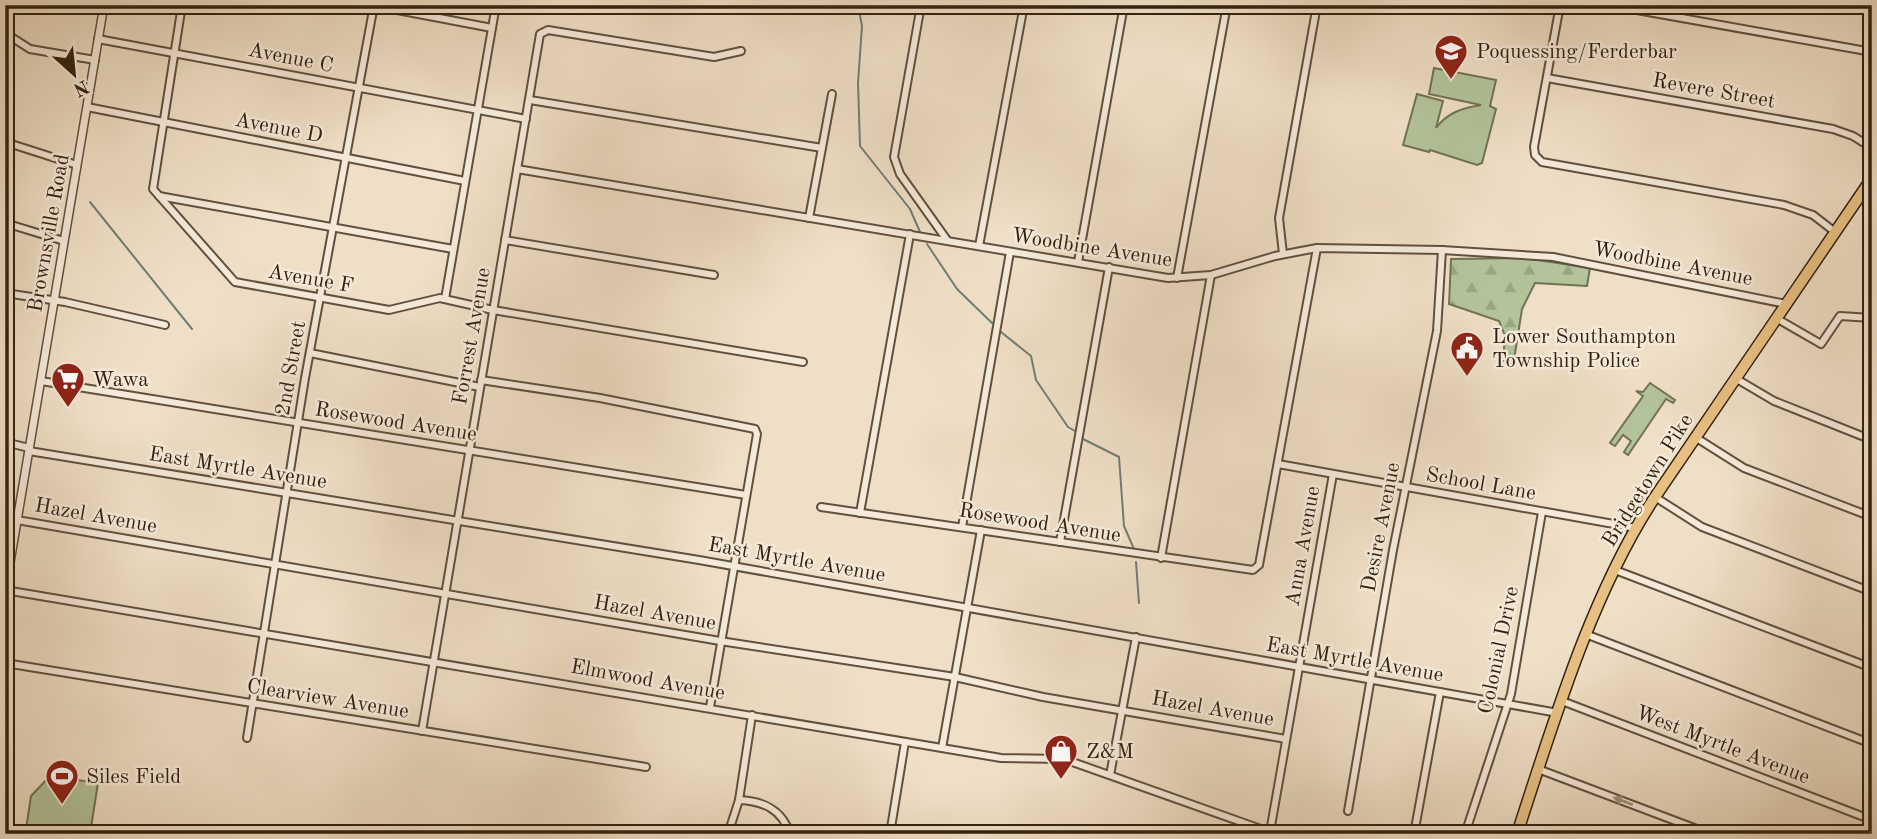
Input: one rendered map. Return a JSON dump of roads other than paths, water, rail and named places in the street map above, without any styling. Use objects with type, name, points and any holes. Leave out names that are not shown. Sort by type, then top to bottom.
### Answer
[{"type":"main road","name":"Bridgetown Pike","points":[[1517,834],[1562,701],[1615,570],[1636,528],[1872,178]]},
{"type":"street","name":"Brownsville Road","points":[[5,591],[104,5]]},
{"type":"street","points":[[181,5],[152,184],[158,196],[453,249]]},
{"type":"street","points":[[373,5],[492,28]]},
{"type":"street","name":"2nd Street","points":[[247,738],[286,492],[373,5]]},
{"type":"street","points":[[445,299],[496,5]]},
{"type":"street","points":[[921,5],[894,157],[900,174],[947,240]]},
{"type":"street","points":[[979,246],[1024,5]]},
{"type":"street","points":[[1078,262],[1124,5]]},
{"type":"street","points":[[1177,278],[1227,5]]},
{"type":"street","points":[[1283,254],[1279,218],[1317,5]]},
{"type":"street","points":[[1560,5],[1534,147],[1538,159],[1784,205],[1813,215],[1835,232]]},
{"type":"street","points":[[1609,5],[1872,52]]},
{"type":"street","name":"Forrest Avenue","points":[[422,731],[517,169],[543,32],[714,57],[741,51]]},
{"type":"street","points":[[5,33],[30,49],[94,60]]},
{"type":"street","name":"Avenue C","points":[[98,39],[526,119]]},
{"type":"street","name":"Revere Street","points":[[1547,78],[1833,129],[1853,136],[1872,148]]},
{"type":"street","points":[[809,218],[832,94]]},
{"type":"street","points":[[530,100],[822,148]]},
{"type":"street","name":"Avenue D","points":[[87,107],[465,181]]},
{"type":"street","points":[[5,142],[77,165]]},
{"type":"street","name":"Woodbine Avenue","points":[[517,169],[1177,278],[1211,275],[1283,254],[1317,248],[1442,250],[1553,257],[1786,304]]},
{"type":"street","name":"Avenue F","points":[[158,196],[231,280],[389,310],[426,299],[445,299],[493,310],[803,362]]},
{"type":"street","points":[[5,223],[64,241]]},
{"type":"street","points":[[860,513],[910,234]]},
{"type":"street","points":[[505,240],[714,275]]},
{"type":"street","points":[[1278,464],[1317,248]]},
{"type":"street","name":"Desire Avenue","points":[[1348,811],[1405,487],[1437,331],[1442,250]]},
{"type":"street","points":[[962,527],[1010,252]]},
{"type":"street","points":[[1060,542],[1109,267]]},
{"type":"street","points":[[1161,558],[1211,275]]},
{"type":"street","points":[[5,293],[165,326]]},
{"type":"street","points":[[1776,318],[1821,344],[1840,316],[1872,317]]},
{"type":"street","points":[[310,353],[480,384],[600,398],[755,429],[757,434],[710,707]]},
{"type":"street","points":[[1735,378],[1774,401],[1872,440]]},
{"type":"street","name":"Rosewood Avenue","points":[[41,381],[746,495]]},
{"type":"street","points":[[1695,437],[1745,468],[1872,517]]},
{"type":"street","name":"East Myrtle Avenue","points":[[5,442],[29,449],[734,566],[1558,713]]},
{"type":"street","name":"Rosewood Avenue","points":[[821,507],[1254,570],[1259,565],[1278,464]]},
{"type":"street","name":"School Lane","points":[[1278,464],[1636,528]]},
{"type":"street","name":"Anna Avenue","points":[[1273,833],[1286,738],[1333,474]]},
{"type":"street","points":[[1655,497],[1702,527],[1872,592]]},
{"type":"street","name":"Colonial Drive","points":[[1465,834],[1507,704],[1542,512]]},
{"type":"street","name":"Hazel Avenue","points":[[17,520],[720,641],[956,677],[1122,710],[1286,738]]},
{"type":"street","points":[[942,748],[981,530]]},
{"type":"street","name":"Hazel Avenue","points":[[5,535],[15,536]]},
{"type":"street","points":[[1615,570],[1872,668]]},
{"type":"street","name":"Elmwood Avenue","points":[[5,591],[264,632],[1001,758],[1064,759],[1273,833]]},
{"type":"street","points":[[1588,635],[1872,744]]},
{"type":"street","points":[[1110,775],[1136,637]]},
{"type":"street","name":"Clearview Avenue","points":[[5,663],[646,767]]},
{"type":"street","points":[[1414,834],[1440,692]]},
{"type":"street","name":"West Myrtle Avenue","points":[[1562,701],[1872,820]]},
{"type":"street","points":[[728,834],[739,800],[752,715]]},
{"type":"street","points":[[890,834],[905,742]]},
{"type":"street","points":[[1538,769],[1710,834]]},
{"type":"street","points":[[739,800],[771,807],[783,819],[790,834]]},
{"type":"waterway","points":[[858,5],[862,26],[858,83],[860,146],[910,209],[920,232]]},
{"type":"waterway","points":[[90,202],[192,329]]},
{"type":"waterway","points":[[927,244],[957,289],[992,323]]},
{"type":"waterway","points":[[1001,332],[1031,356],[1036,380],[1068,427],[1075,431]]},
{"type":"waterway","points":[[1083,439],[1119,457],[1124,526],[1134,549]]},
{"type":"waterway","points":[[1136,562],[1139,603]]},
{"type":"place","name":"Poquessing/Ferderbar","points":[[1451,81]]},
{"type":"place","name":"Lower Southampton Township Police","points":[[1467,378]]},
{"type":"place","name":"Wawa","points":[[68,409]]},
{"type":"place","name":"Z&M","points":[[1061,781]]},
{"type":"place","name":"Siles Field","points":[[62,806]]}]
